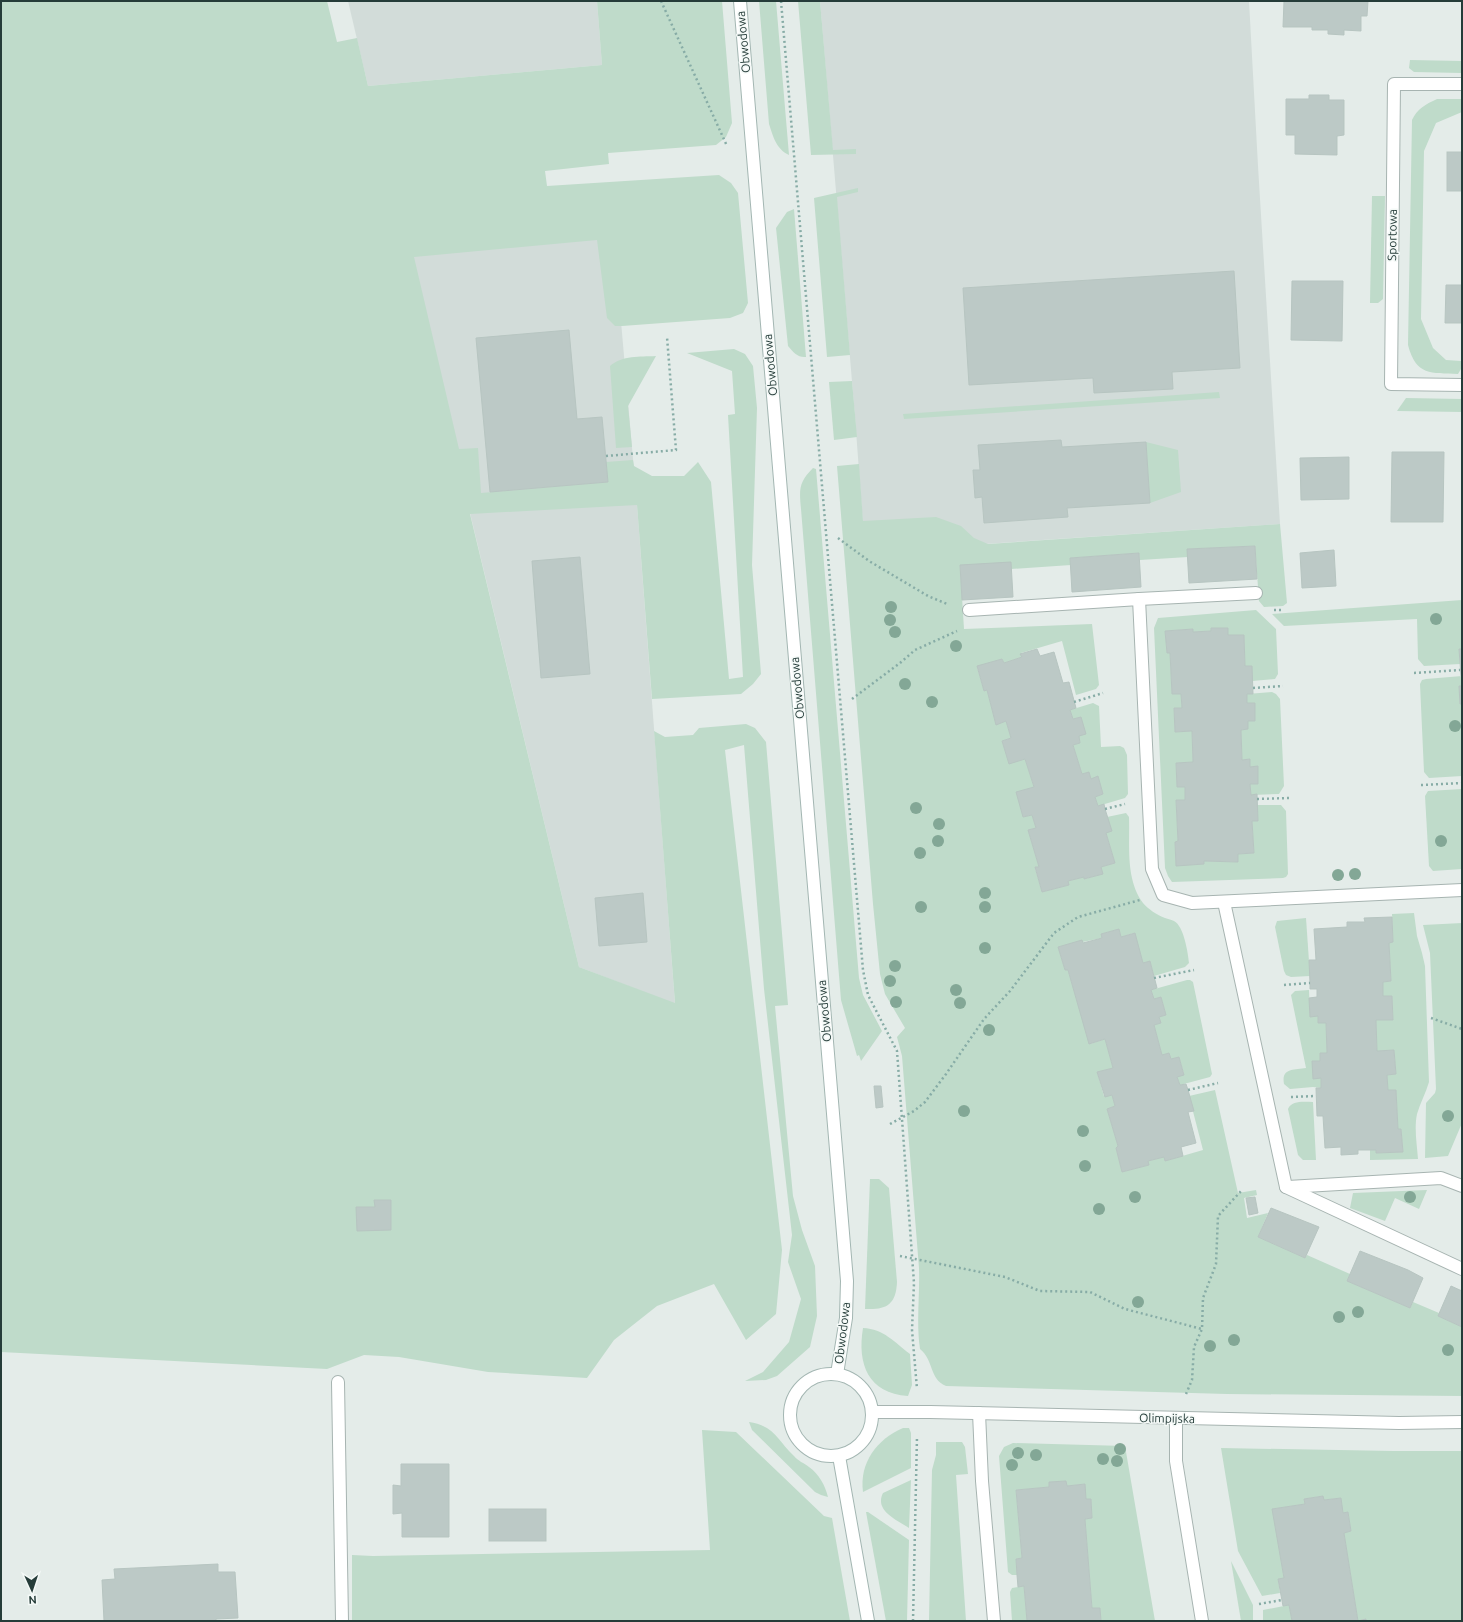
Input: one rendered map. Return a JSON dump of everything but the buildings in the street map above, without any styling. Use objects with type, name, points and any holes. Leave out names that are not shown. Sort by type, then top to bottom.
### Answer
[{"type":"main road","name":"Obwodowa","points":[[740,1],[847,1281],[846,1318],[837,1374]]},
{"type":"main road","name":"Sportowa","points":[[1462,84],[1394,84],[1391,384],[1462,385]]},
{"type":"main road","points":[[969,610],[1256,593]]},
{"type":"main road","points":[[1140,599],[1152,869],[1163,895],[1192,903],[1462,890]]},
{"type":"main road","points":[[1224,902],[1286,1187]]},
{"type":"main road","points":[[1286,1187],[1441,1178],[1462,1186]]},
{"type":"main road","points":[[1286,1187],[1462,1269]]},
{"type":"main road","points":[[824,1374],[837,1374],[851,1378],[862,1387],[870,1398],[873,1412],[871,1427],[864,1440],[853,1450],[839,1456],[827,1457],[814,1453],[804,1446],[796,1436],[791,1425],[790,1412],[793,1399],[800,1388],[811,1379],[824,1374]]},
{"type":"main road","points":[[338,1382],[342,1621]]},
{"type":"main road","name":"Olimpijska","points":[[873,1412],[979,1413],[1176,1419],[1399,1423],[1462,1422]]},
{"type":"main road","points":[[979,1413],[982,1481],[994,1621]]},
{"type":"main road","points":[[1176,1419],[1176,1461],[1202,1621]]},
{"type":"main road","points":[[839,1456],[868,1621]]},
{"type":"path","points":[[661,1],[730,152]]},
{"type":"path","points":[[781,1],[863,970],[868,994],[896,1051],[914,1283],[912,1330],[918,1390]]},
{"type":"path","points":[[606,456],[676,450],[667,337]]},
{"type":"path","points":[[838,538],[869,561],[928,596],[969,610]]},
{"type":"path","points":[[852,699],[915,650],[960,629]]},
{"type":"path","points":[[1414,673],[1460,670]]},
{"type":"path","points":[[1253,688],[1283,686]]},
{"type":"path","points":[[1074,702],[1102,693]]},
{"type":"path","points":[[1421,784],[1462,783]]},
{"type":"path","points":[[1257,799],[1289,798]]},
{"type":"path","points":[[1105,809],[1132,802]]},
{"type":"path","points":[[890,1124],[914,1111],[925,1102],[984,1019],[1010,991],[1054,933],[1078,917],[1145,899]]},
{"type":"path","points":[[1154,978],[1194,970]]},
{"type":"path","points":[[1284,985],[1310,983]]},
{"type":"path","points":[[1431,1018],[1462,1029]]},
{"type":"path","points":[[1188,1090],[1218,1083]]},
{"type":"path","points":[[1289,1098],[1316,1096]]},
{"type":"path","points":[[1185,1398],[1192,1380],[1194,1347],[1202,1329],[1203,1298],[1216,1264],[1218,1216],[1242,1190]]},
{"type":"path","points":[[900,1256],[1005,1277],[1040,1291],[1090,1292],[1125,1308],[1202,1329]]},
{"type":"path","points":[[913,1621],[917,1432]]},
{"type":"path","points":[[1259,1604],[1282,1600]]},
{"type":"shaded area","points":[[348,1],[597,1],[602,65],[368,86]]},
{"type":"shaded area","points":[[820,1],[1249,1],[1280,524],[865,552]]},
{"type":"shaded area","points":[[612,218],[637,505],[675,1004],[579,967],[404,238]]},
{"type":"green space","points":[[1,1],[327,1],[337,42],[357,38],[368,86],[602,65],[597,1],[722,1],[732,123],[726,137],[716,145],[608,153],[609,164],[545,171],[547,186],[719,175],[731,183],[738,193],[748,303],[743,313],[730,318],[615,326],[607,318],[597,240],[414,257],[459,449],[478,448],[481,493],[608,482],[606,462],[633,460],[634,466],[652,476],[684,476],[698,462],[711,482],[729,679],[743,677],[728,415],[735,414],[732,371],[687,353],[734,349],[745,354],[753,366],[757,408],[752,565],[761,674],[753,684],[741,694],[652,699],[637,505],[470,514],[579,967],[675,1003],[654,731],[665,737],[693,735],[699,728],[746,724],[755,728],[766,742],[788,1005],[775,1006],[793,1196],[802,1230],[815,1266],[817,1316],[810,1347],[777,1376],[766,1380],[745,1381],[763,1372],[789,1342],[801,1299],[788,1262],[792,1235],[764,989],[744,745],[725,750],[782,1250],[776,1314],[746,1340],[714,1284],[657,1306],[614,1340],[587,1378],[488,1372],[399,1357],[364,1355],[327,1369],[1,1352]]},
{"type":"green space","points":[[759,1],[776,1],[789,155],[778,146],[769,124]]},
{"type":"green space","points":[[798,1],[820,1],[833,150],[856,149],[856,154],[811,155]]},
{"type":"green space","points":[[1410,60],[1462,61],[1462,73],[1414,72],[1409,68]]},
{"type":"green space","points":[[1437,99],[1462,99],[1462,112],[1436,123],[1424,151],[1421,319],[1433,348],[1446,360],[1461,361],[1461,369],[1458,374],[1432,373],[1420,368],[1411,355],[1408,345],[1412,120],[1422,107]]},
{"type":"green space","points":[[858,188],[858,192],[837,197],[850,355],[827,357],[814,198]]},
{"type":"green space","points":[[1372,196],[1385,196],[1383,299],[1378,303],[1370,303]]},
{"type":"green space","points":[[794,209],[806,357],[798,356],[788,346],[776,228],[787,212]]},
{"type":"green space","points":[[656,356],[628,406],[632,447],[616,448],[610,366],[615,362],[626,358]]},
{"type":"green space","points":[[852,381],[857,437],[834,440],[829,382]]},
{"type":"green space","points":[[1219,392],[1220,398],[904,419],[903,414]]},
{"type":"green space","points":[[1406,398],[1462,399],[1462,412],[1397,411]]},
{"type":"green space","points":[[1146,442],[1178,450],[1181,492],[1150,503]]},
{"type":"green space","points":[[859,464],[863,521],[936,517],[961,526],[974,538],[988,544],[1280,524],[1287,603],[1283,606],[1264,607],[1259,601],[1255,546],[1188,549],[1188,557],[1140,560],[1139,553],[1070,558],[1071,565],[1011,569],[960,565],[964,629],[1092,624],[1099,685],[1096,689],[1076,695],[1062,641],[1021,653],[1022,657],[1004,663],[1002,659],[977,667],[984,691],[987,690],[996,724],[1006,721],[1011,738],[1002,741],[1009,763],[1025,759],[1034,787],[1023,817],[1032,815],[1036,828],[1028,830],[1039,867],[1035,868],[1042,892],[1069,885],[1068,881],[1084,877],[1085,879],[1102,874],[1101,867],[1115,863],[1106,833],[1107,817],[1126,813],[1129,817],[1131,872],[1137,894],[1150,910],[1174,921],[1180,928],[1185,940],[1189,963],[1185,967],[1154,976],[1150,961],[1143,963],[1134,933],[1121,937],[1119,929],[1101,934],[1102,938],[1058,947],[1065,970],[1068,970],[1090,1044],[1105,1039],[1113,1068],[1097,1072],[1104,1096],[1112,1095],[1115,1106],[1107,1109],[1118,1146],[1116,1148],[1122,1172],[1149,1165],[1148,1161],[1164,1157],[1165,1161],[1203,1150],[1189,1096],[1215,1090],[1238,1193],[1256,1190],[1257,1195],[1244,1198],[1247,1218],[1268,1213],[1258,1237],[1305,1258],[1307,1255],[1350,1274],[1347,1281],[1410,1308],[1413,1302],[1439,1313],[1438,1316],[1462,1327],[1462,1396],[1227,1394],[946,1386],[937,1379],[928,1358],[920,1349],[919,1339],[919,1268],[902,1056],[897,1037],[905,1028],[885,994],[880,974],[873,904],[837,466]]},
{"type":"green space","points":[[813,468],[816,469],[859,978],[863,995],[882,1031],[861,1061],[859,1055],[857,1056],[841,1000],[800,502],[801,486],[808,473]]},
{"type":"green space","points":[[1462,600],[1462,649],[1459,649],[1460,664],[1424,666],[1418,659],[1417,619],[1284,626],[1272,614]]},
{"type":"green space","points":[[1256,610],[1276,629],[1278,674],[1275,679],[1252,681],[1245,666],[1244,635],[1228,635],[1227,628],[1211,628],[1211,631],[1193,632],[1192,629],[1165,631],[1167,653],[1170,653],[1172,694],[1181,694],[1182,708],[1174,708],[1175,732],[1192,731],[1193,762],[1176,763],[1177,787],[1185,787],[1185,800],[1176,800],[1178,841],[1175,842],[1176,865],[1204,864],[1204,861],[1238,862],[1238,854],[1254,853],[1252,821],[1258,821],[1257,805],[1281,805],[1286,811],[1288,874],[1283,878],[1172,882],[1165,868],[1154,628],[1158,618]]},
{"type":"green space","points":[[1462,676],[1462,686],[1459,686],[1460,704],[1462,704],[1462,776],[1429,778],[1424,772],[1420,684],[1422,680],[1426,679]]},
{"type":"green space","points":[[1272,692],[1280,699],[1284,786],[1279,794],[1251,795],[1250,784],[1258,783],[1258,767],[1250,767],[1250,759],[1242,760],[1241,730],[1248,729],[1248,721],[1255,721],[1255,703],[1247,703],[1247,694]]},
{"type":"green space","points":[[1093,703],[1099,706],[1101,747],[1120,746],[1124,748],[1127,755],[1128,794],[1125,798],[1098,806],[1095,797],[1103,794],[1098,777],[1091,779],[1089,772],[1082,774],[1073,745],[1080,743],[1079,736],[1081,717],[1073,719],[1070,710]]},
{"type":"green space","points":[[1462,789],[1462,869],[1433,871],[1429,866],[1425,796],[1428,791]]},
{"type":"green space","points":[[1414,913],[1417,936],[1425,966],[1429,1082],[1416,1119],[1418,1159],[1370,1160],[1370,1150],[1376,1150],[1376,1153],[1403,1152],[1401,1129],[1398,1129],[1396,1090],[1388,1090],[1387,1075],[1396,1074],[1394,1050],[1377,1051],[1376,1020],[1393,1020],[1392,996],[1383,996],[1383,982],[1391,981],[1389,943],[1393,942],[1392,914]]},
{"type":"green space","points":[[1306,918],[1310,976],[1291,977],[1286,975],[1284,971],[1275,927],[1277,921]]},
{"type":"green space","points":[[1462,923],[1462,1123],[1448,1156],[1425,1158],[1426,1103],[1435,1093],[1436,1089],[1430,953],[1423,925]]},
{"type":"green space","points":[[1187,980],[1193,982],[1212,1074],[1210,1077],[1180,1085],[1177,1077],[1184,1074],[1179,1057],[1171,1059],[1169,1053],[1162,1055],[1154,1025],[1161,1023],[1159,1017],[1166,1015],[1161,997],[1154,999],[1151,990]]},
{"type":"green space","points":[[1309,990],[1310,1016],[1318,1016],[1318,1023],[1326,1023],[1327,1053],[1320,1053],[1320,1061],[1313,1061],[1313,1078],[1321,1078],[1321,1088],[1313,1087],[1290,1089],[1284,1084],[1284,1075],[1286,1072],[1306,1068],[1291,995],[1295,991]]},
{"type":"green space","points":[[1313,1102],[1316,1160],[1303,1160],[1298,1155],[1288,1109],[1295,1103]]},
{"type":"green space","points":[[870,1179],[879,1179],[889,1188],[897,1282],[895,1296],[892,1301],[884,1307],[865,1309]]},
{"type":"green space","points":[[1427,1190],[1419,1209],[1395,1198],[1385,1221],[1350,1208],[1353,1193]]},
{"type":"green space","points":[[863,1328],[883,1334],[910,1354],[912,1385],[908,1396],[894,1394],[883,1389],[875,1383],[868,1374],[864,1365],[862,1353]]},
{"type":"green space","points":[[749,1422],[758,1424],[770,1430],[796,1458],[813,1470],[821,1480],[828,1497],[815,1492],[752,1430]]},
{"type":"green space","points":[[903,1428],[909,1428],[911,1433],[911,1468],[863,1492],[864,1471],[872,1453],[885,1439]]},
{"type":"green space","points":[[702,1430],[736,1432],[824,1516],[832,1518],[850,1621],[352,1621],[352,1555],[373,1556],[710,1550]]},
{"type":"green space","points":[[936,1442],[962,1442],[965,1447],[968,1474],[956,1475],[966,1621],[929,1621],[932,1470],[936,1455]]},
{"type":"green space","points":[[1013,1443],[1125,1446],[1155,1621],[1101,1621],[1100,1608],[1092,1608],[1085,1519],[1092,1518],[1091,1499],[1086,1499],[1084,1484],[1067,1486],[1066,1481],[1049,1482],[1049,1487],[1016,1490],[1022,1558],[1016,1559],[1017,1575],[1012,1575],[1008,1572],[999,1456],[1004,1447]]},
{"type":"green space","points":[[1221,1448],[1462,1451],[1462,1621],[1366,1621],[1366,1619],[1358,1621],[1344,1533],[1351,1531],[1348,1512],[1343,1513],[1340,1498],[1324,1500],[1322,1496],[1304,1499],[1305,1504],[1273,1509],[1284,1578],[1278,1579],[1280,1593],[1262,1596],[1238,1551]]},
{"type":"green space","points":[[911,1480],[909,1528],[893,1518],[884,1510],[881,1499],[883,1493]]},
{"type":"green space","points":[[866,1512],[909,1540],[907,1621],[886,1621]]},
{"type":"green space","points":[[1231,1561],[1253,1605],[1253,1621],[1241,1621]]},
{"type":"green space","points":[[1024,1586],[1027,1621],[1012,1621],[1010,1592],[1012,1588]]},
{"type":"green space","points":[[1289,1605],[1292,1621],[1263,1621],[1263,1610]]}]
